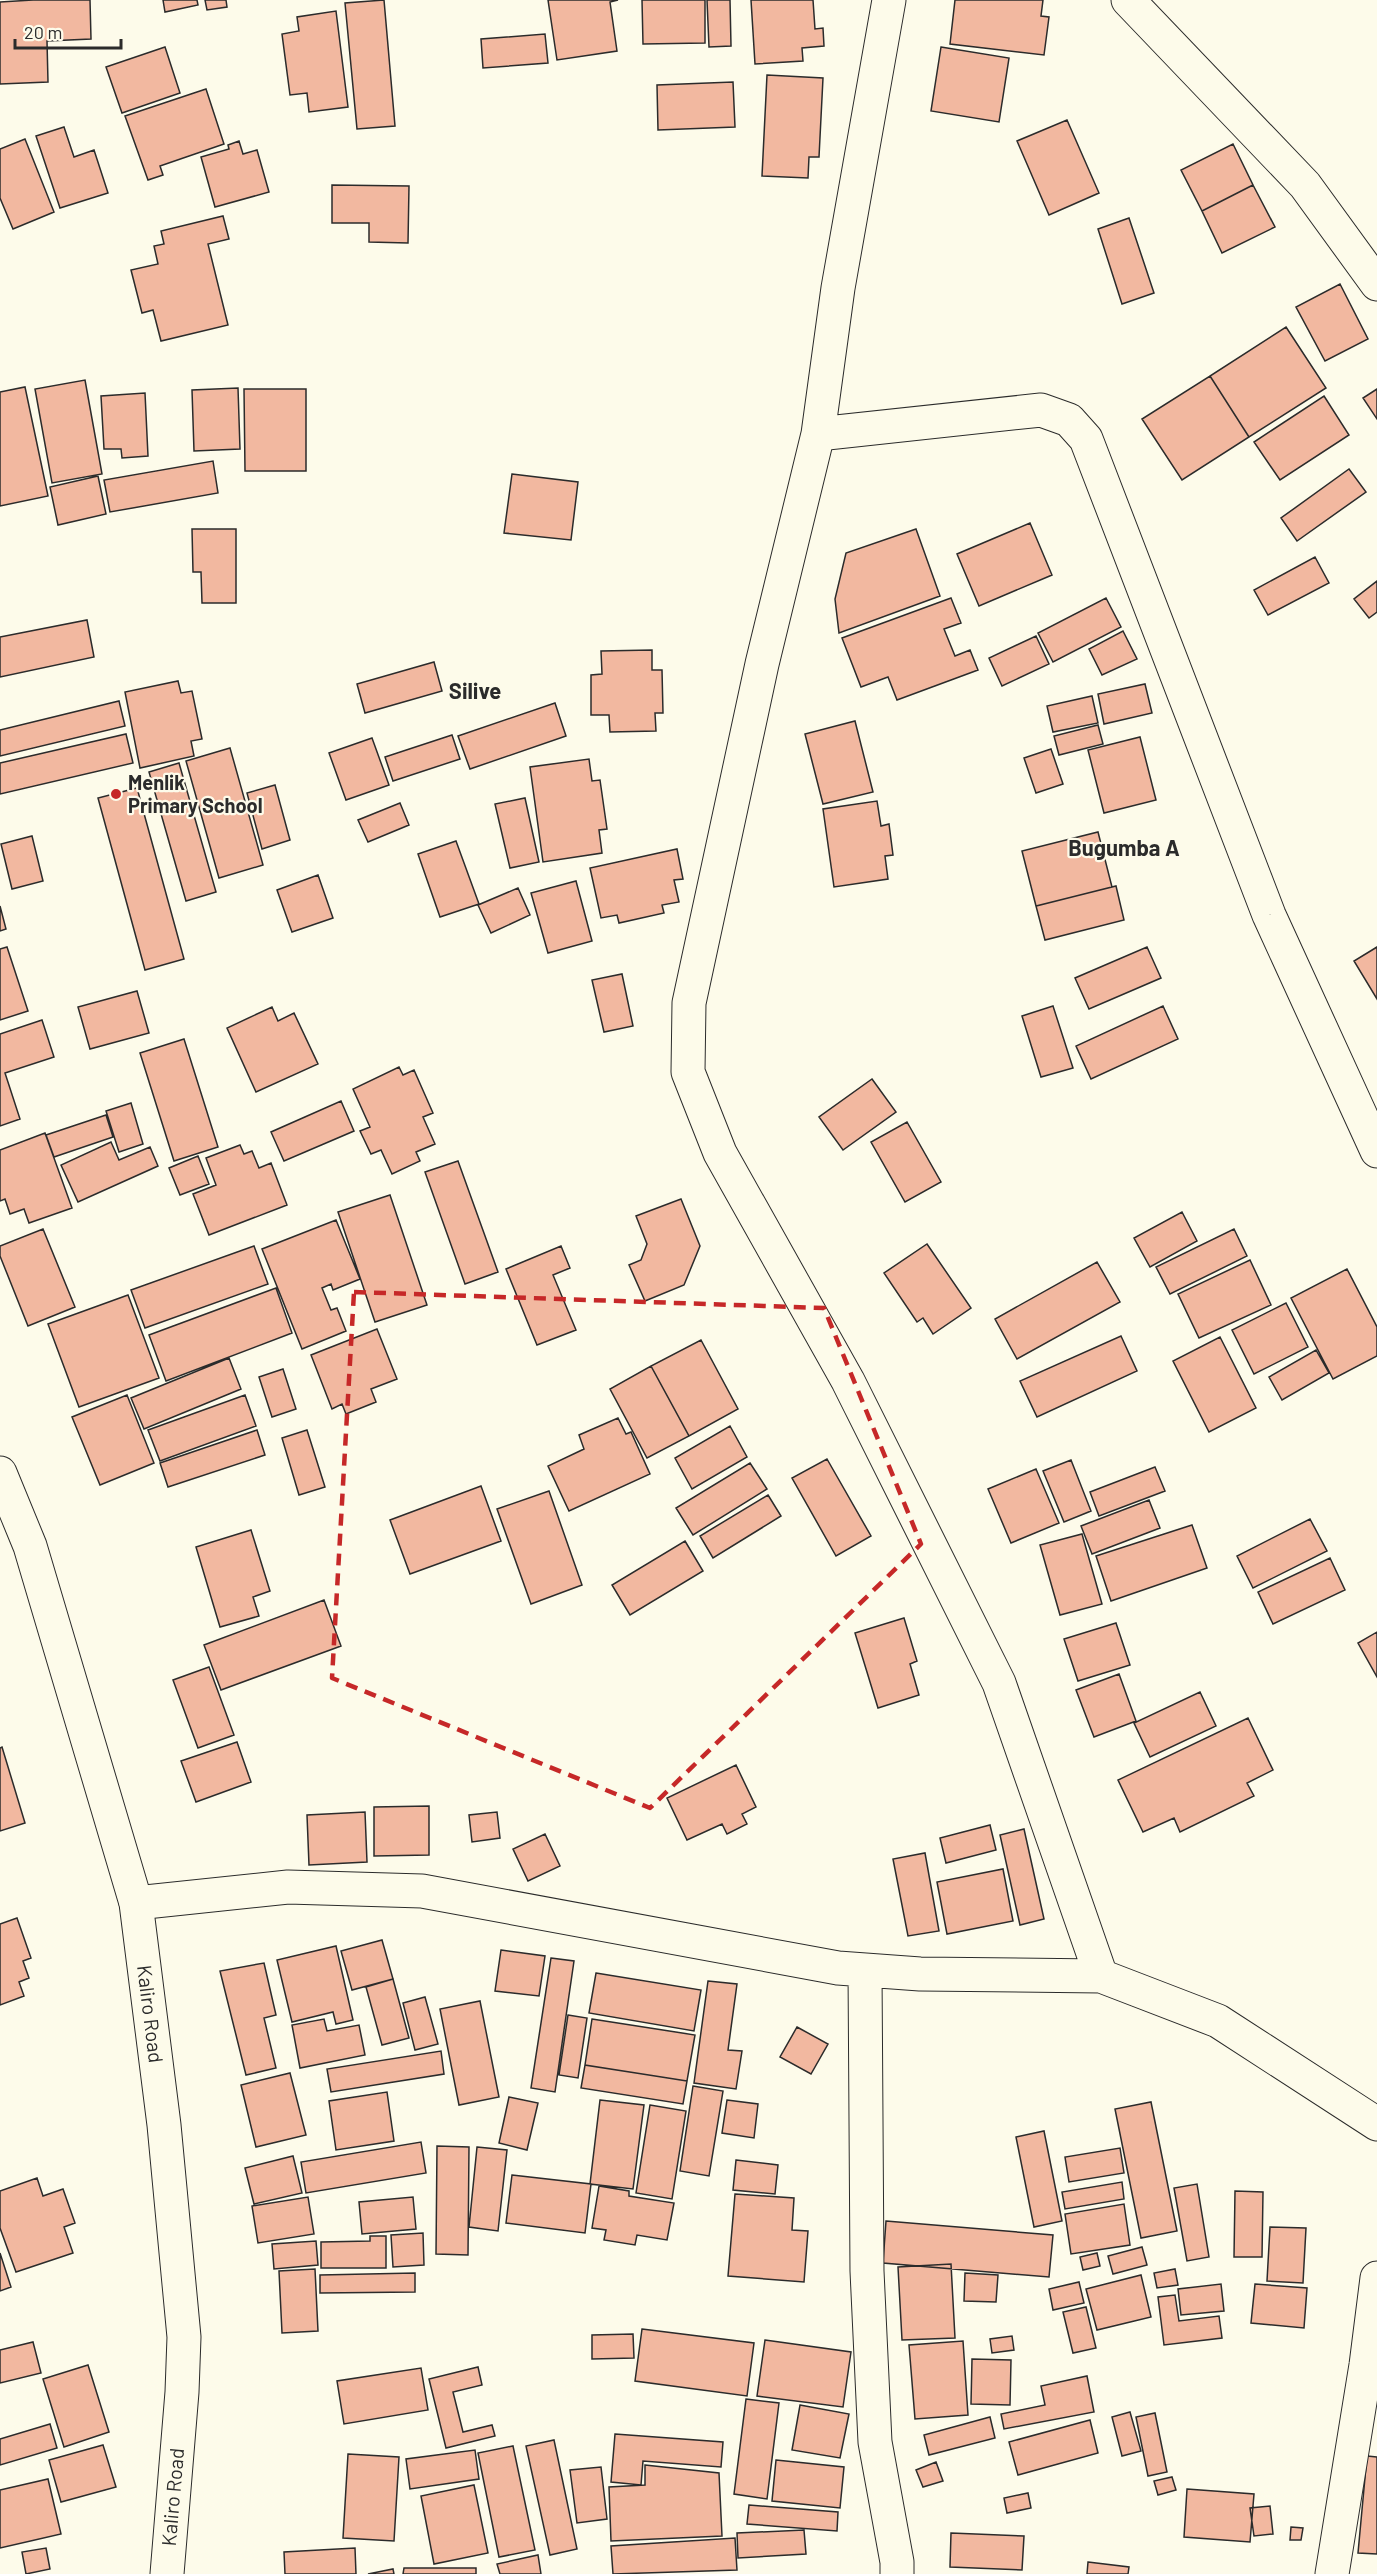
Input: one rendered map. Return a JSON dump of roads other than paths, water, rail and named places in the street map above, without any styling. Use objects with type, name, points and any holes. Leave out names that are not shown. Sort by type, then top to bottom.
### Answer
[{"type":"street","points":[[889,0],[877,83],[838,288],[818,434],[762,664],[689,1003],[688,1071],[720,1153],[848,1381],[999,1683],[1101,1976]]},
{"type":"street","points":[[1128,0],[1305,185],[1377,284]]},
{"type":"street","points":[[818,434],[1041,411],[1069,420],[1086,439],[1269,915],[1377,1151]]},
{"type":"street","name":"Kaliro Road","points":[[0,1473],[30,1546],[136,1904],[164,2125],[184,2337],[182,2392],[167,2574]]},
{"type":"street","points":[[136,1904],[288,1887],[422,1891],[838,1968],[920,1974],[1101,1976],[1218,2021],[1377,2124]]},
{"type":"street","points":[[865,1970],[867,2271],[874,2431],[897,2574]]},
{"type":"street","points":[[1332,2574],[1366,2365],[1377,2278]]},
{"type":"place","name":"Menlik Primary School","points":[[116,794]]},
{"type":"district","name":"Silive","points":[[475,691]]},
{"type":"district","name":"Bugumba A","points":[[1124,848]]}]
